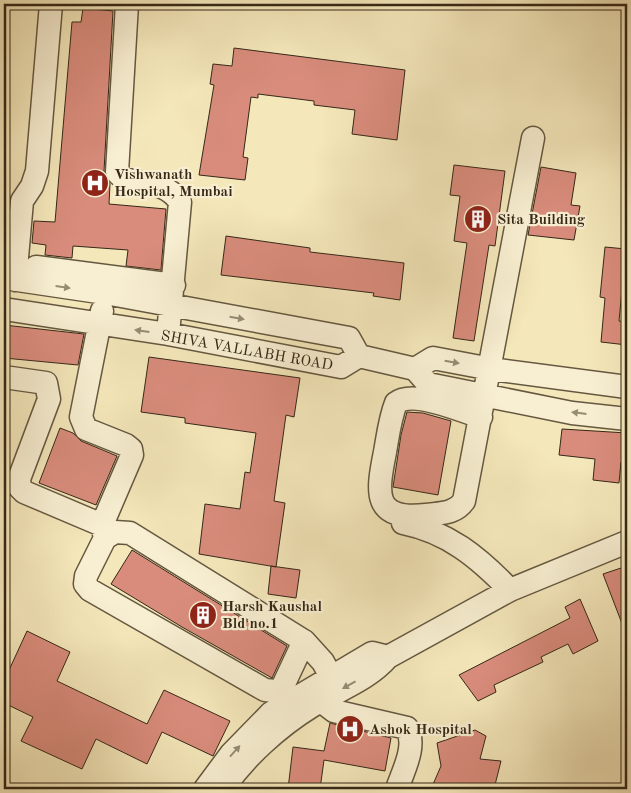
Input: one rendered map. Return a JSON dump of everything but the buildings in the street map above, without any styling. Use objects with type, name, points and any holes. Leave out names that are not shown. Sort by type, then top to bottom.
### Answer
[{"type":"street","points":[[52,4],[37,171],[32,186],[22,201],[12,274],[173,295]]},
{"type":"street","points":[[127,4],[117,172],[127,180],[164,187],[173,192],[180,202],[168,334]]},
{"type":"street","points":[[533,138],[491,369],[483,407],[464,501],[459,508],[451,512],[416,516],[400,515],[390,510],[383,503],[379,495],[379,481],[396,403],[402,398],[419,398],[483,407],[627,419]]},
{"type":"street","name":"SHIVA VALLABH ROAD","points":[[4,310],[168,334],[341,367],[359,356],[349,338],[208,312],[173,295],[105,292],[12,274]]},
{"type":"street","points":[[105,292],[81,418],[86,429],[126,445],[131,448],[132,455],[86,576],[86,584],[90,590],[265,690],[275,691],[282,688],[304,641]]},
{"type":"street","points":[[204,341],[208,312]]},
{"type":"street","points":[[301,359],[305,330]]},
{"type":"street","points":[[359,356],[415,369],[428,384],[483,407]]},
{"type":"street","points":[[415,369],[433,358],[491,369],[627,387]]},
{"type":"street","points":[[4,377],[46,383],[49,392],[49,399],[19,479],[20,488],[24,492],[104,532],[130,533],[304,641],[323,662],[330,677]]},
{"type":"street","points":[[397,522],[424,527],[452,540],[492,571],[510,590]]},
{"type":"street","points":[[223,789],[232,775],[270,738],[321,701],[377,670],[388,657],[510,590],[627,542]]},
{"type":"street","points":[[205,789],[231,754],[271,713],[372,653],[388,657]]},
{"type":"street","points":[[321,701],[334,711],[407,728],[411,735],[410,749],[398,789]]},
{"type":"place","name":"Vishwanath Hospital, Mumbai","points":[[95,183]]},
{"type":"place","name":"Sita Building","points":[[478,219]]},
{"type":"place","name":"Harsh Kaushal Bld no.1","points":[[203,615]]},
{"type":"place","name":"Ashok Hospital","points":[[350,729]]}]
